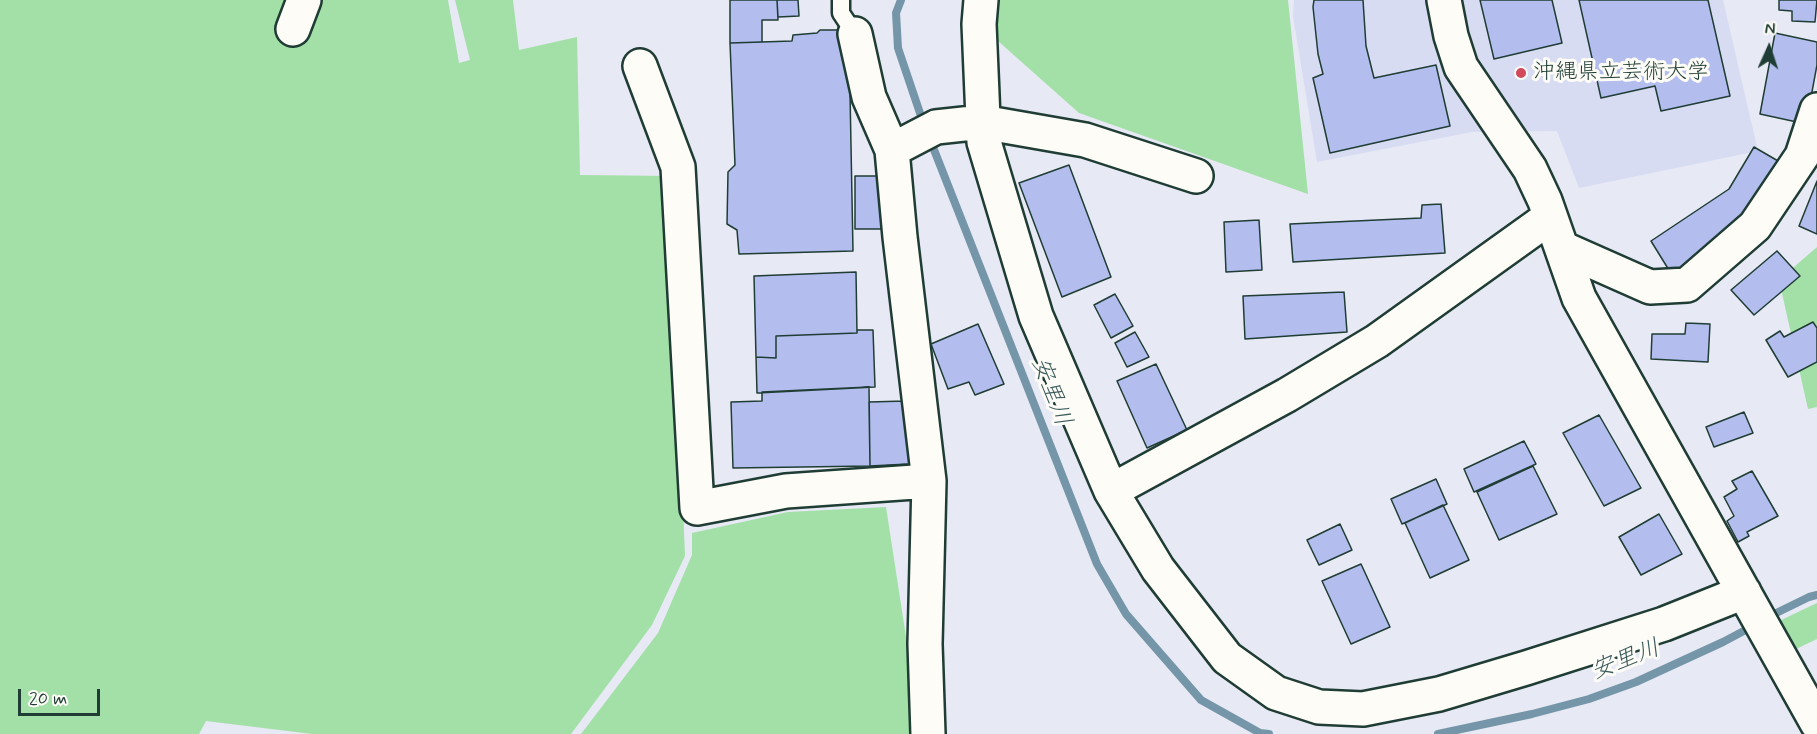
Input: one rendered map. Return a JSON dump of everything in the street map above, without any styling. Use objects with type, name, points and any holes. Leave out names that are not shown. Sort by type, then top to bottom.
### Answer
[{"type":"street","points":[[981,0],[979,24],[984,142],[1036,316],[1111,490],[1158,569],[1227,658],[1276,693],[1319,707],[1363,710],[1439,693],[1526,668],[1748,599]]},
{"type":"street","points":[[1444,0],[1451,36],[1461,68],[1530,169],[1551,217],[1579,298],[1817,723]]},
{"type":"street","points":[[855,34],[869,97],[913,139]]},
{"type":"street","points":[[640,66],[678,167],[697,508],[786,491],[929,482]]},
{"type":"street","points":[[1562,248],[1650,287],[1687,285],[1755,226],[1802,156],[1817,110]]},
{"type":"street","points":[[913,139],[982,122],[1085,140],[1196,176]]},
{"type":"street","points":[[913,139],[900,237],[929,482],[925,644],[928,734]]},
{"type":"street","points":[[1111,490],[1287,395],[1377,340],[1551,217]]},
{"type":"lane","points":[[841,0],[841,13],[855,34]]},
{"type":"shaded area","name":"沖縄県立芸術大学","points":[[1294,0],[1723,0],[1758,151],[1579,188],[1557,131],[1472,132],[1317,162],[1293,16]]},
{"type":"green space","points":[[0,0],[448,0],[459,63],[470,60],[455,0],[513,0],[519,50],[577,37],[580,175],[669,176],[685,556],[652,625],[571,734],[312,734],[206,721],[199,734],[0,734]]},
{"type":"green space","points":[[997,0],[1288,0],[1308,194],[1079,113],[998,41]]},
{"type":"green space","points":[[1817,247],[1817,407],[1808,409],[1779,280]]},
{"type":"green space","points":[[886,507],[910,663],[913,734],[581,734],[658,633],[692,555],[692,533],[788,512]]},
{"type":"green space","points":[[1817,603],[1817,639],[1794,650],[1777,622]]},
{"type":"building","points":[[730,0],[777,0],[778,20],[762,20],[762,42],[730,43]]},
{"type":"building","points":[[777,0],[798,0],[799,16],[778,17]]},
{"type":"building","points":[[1314,0],[1363,0],[1366,46],[1374,78],[1436,65],[1450,126],[1330,153],[1313,78],[1323,74],[1318,54]]},
{"type":"building","points":[[1480,0],[1552,0],[1562,43],[1494,59]]},
{"type":"building","points":[[1579,0],[1708,0],[1730,96],[1661,111],[1655,86],[1601,98]]},
{"type":"building","points":[[1779,0],[1817,0],[1815,22],[1792,21],[1792,11],[1779,10]]},
{"type":"building","points":[[820,30],[844,30],[849,40],[853,251],[739,254],[737,230],[727,224],[728,172],[735,165],[730,43],[792,41],[793,35],[817,33]]},
{"type":"building","points":[[1775,33],[1817,42],[1817,65],[1806,124],[1760,114]]},
{"type":"building","points":[[1754,147],[1785,165],[1748,221],[1672,275],[1651,241],[1729,189]]},
{"type":"building","points":[[1069,165],[1111,277],[1062,297],[1019,183]]},
{"type":"building","points":[[855,176],[882,176],[882,229],[855,229]]},
{"type":"building","points":[[1817,181],[1817,234],[1799,226]]},
{"type":"building","points":[[1441,204],[1445,253],[1293,262],[1290,224],[1421,218],[1422,205]]},
{"type":"building","points":[[1259,220],[1262,270],[1226,272],[1224,222]]},
{"type":"building","points":[[1777,251],[1800,276],[1754,315],[1731,290]]},
{"type":"building","points":[[856,272],[857,333],[776,336],[776,358],[756,357],[754,276]]},
{"type":"building","points":[[1344,292],[1347,332],[1245,339],[1243,296]]},
{"type":"building","points":[[1115,294],[1133,326],[1111,338],[1094,305]]},
{"type":"building","points":[[1813,322],[1817,328],[1817,362],[1788,377],[1766,340],[1780,331],[1784,337]]},
{"type":"building","points":[[1686,323],[1710,324],[1708,362],[1651,359],[1652,334],[1685,334]]},
{"type":"building","points":[[978,324],[1004,384],[975,395],[969,382],[948,389],[931,344]]},
{"type":"building","points":[[857,330],[873,330],[875,387],[757,393],[756,357],[776,358],[776,336],[857,333]]},
{"type":"building","points":[[1135,332],[1149,357],[1127,367],[1115,343]]},
{"type":"building","points":[[1156,364],[1187,430],[1147,448],[1117,381]]},
{"type":"building","points":[[869,387],[870,466],[733,468],[731,402],[762,401],[762,392]]},
{"type":"building","points":[[905,401],[909,464],[870,466],[869,402]]},
{"type":"building","points":[[1744,412],[1753,433],[1714,447],[1706,427]]},
{"type":"building","points":[[1599,415],[1641,488],[1604,506],[1563,433]]},
{"type":"building","points":[[1524,441],[1536,464],[1474,492],[1464,469]]},
{"type":"building","points":[[1533,466],[1557,514],[1499,540],[1477,492]]},
{"type":"building","points":[[1752,471],[1778,516],[1747,532],[1749,536],[1738,542],[1727,521],[1734,516],[1724,497],[1737,489],[1732,481]]},
{"type":"building","points":[[1436,479],[1447,504],[1402,524],[1391,499]]},
{"type":"building","points":[[1443,505],[1469,560],[1430,578],[1405,523]]},
{"type":"building","points":[[1659,514],[1682,554],[1641,575],[1619,537]]},
{"type":"building","points":[[1340,524],[1352,550],[1319,565],[1307,540]]},
{"type":"building","points":[[1361,564],[1390,627],[1351,644],[1322,581]]},
{"type":"waterway","name":"安里川","points":[[901,0],[896,13],[898,48],[924,125]]},
{"type":"waterway","name":"安里川","points":[[929,137],[1097,564],[1126,614],[1201,700],[1260,733],[1269,734]]},
{"type":"waterway","name":"安里川","points":[[1766,618],[1817,595]]},
{"type":"waterway","name":"安里川","points":[[1438,734],[1589,699],[1636,682],[1755,625]]},
{"type":"place","name":"沖縄県立芸術大学","points":[[1521,73]]}]
